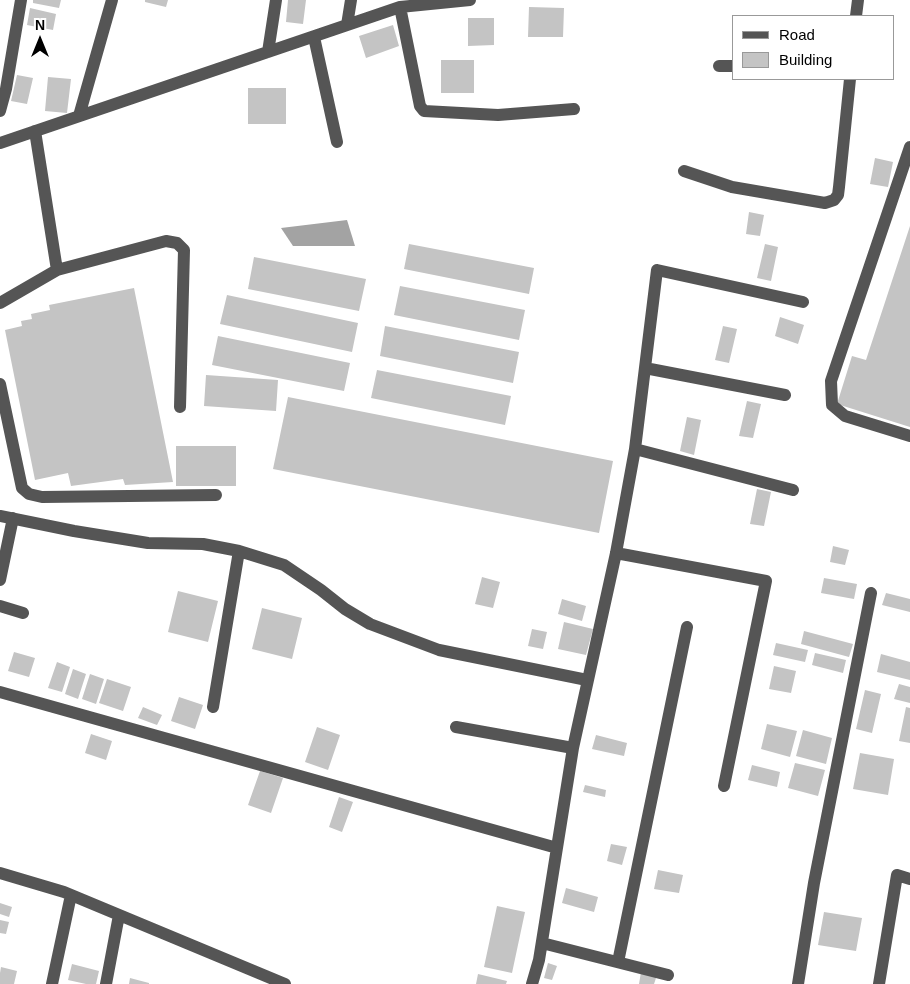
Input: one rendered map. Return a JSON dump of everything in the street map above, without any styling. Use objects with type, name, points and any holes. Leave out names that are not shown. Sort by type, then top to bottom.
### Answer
[{"type":"street","points":[[0,111],[6,89],[21,0]]},
{"type":"street","points":[[79,116],[112,0]]},
{"type":"street","points":[[268,52],[276,0]]},
{"type":"street","points":[[347,25],[351,0]]},
{"type":"street","points":[[0,143],[400,7],[470,0]]},
{"type":"street","points":[[856,15],[858,0]]},
{"type":"street","points":[[400,7],[420,106],[424,111],[498,115],[574,109]]},
{"type":"street","points":[[314,37],[337,142]]},
{"type":"street","points":[[719,66],[732,66]]},
{"type":"street","points":[[684,171],[732,187],[825,203],[834,200],[838,195],[850,80]]},
{"type":"street","points":[[35,132],[56,270]]},
{"type":"street","points":[[910,147],[831,381],[832,405],[845,416],[910,436]]},
{"type":"street","points":[[0,303],[56,270],[166,241],[177,244],[184,250],[180,407]]},
{"type":"street","points":[[532,984],[540,960],[573,748],[616,552],[635,449],[657,270],[803,302]]},
{"type":"street","points":[[645,368],[785,394]]},
{"type":"street","points":[[0,384],[22,488],[29,494],[42,497],[216,495]]},
{"type":"street","points":[[635,449],[793,490]]},
{"type":"street","points":[[0,516],[148,543],[203,544],[239,551],[284,565],[345,609],[370,624],[439,650],[587,680]]},
{"type":"street","points":[[0,580],[13,518]]},
{"type":"street","points":[[213,707],[239,551]]},
{"type":"street","points":[[616,552],[766,581],[724,786]]},
{"type":"street","points":[[798,984],[814,883],[872,593]]},
{"type":"street","points":[[0,606],[23,613]]},
{"type":"street","points":[[618,962],[687,627]]},
{"type":"street","points":[[0,692],[557,848]]},
{"type":"street","points":[[456,727],[573,748]]},
{"type":"street","points":[[0,873],[64,892],[285,984]]},
{"type":"street","points":[[880,984],[897,875],[910,879]]},
{"type":"street","points":[[52,984],[71,895]]},
{"type":"street","points":[[106,984],[119,915]]},
{"type":"street","points":[[542,943],[668,975]]},
{"type":"shaded area","points":[[347,220],[355,246],[293,246],[281,228]]},
{"type":"building","points":[[33,0],[61,0],[59,8],[33,3]]},
{"type":"building","points":[[145,0],[168,0],[166,7],[145,2]]},
{"type":"building","points":[[288,0],[306,0],[303,24],[286,22]]},
{"type":"building","points":[[529,7],[564,8],[563,37],[528,37]]},
{"type":"building","points":[[30,8],[56,14],[53,30],[27,25]]},
{"type":"building","points":[[468,18],[494,18],[494,45],[468,46]]},
{"type":"building","points":[[393,25],[399,46],[366,58],[359,36]]},
{"type":"building","points":[[441,60],[474,60],[474,93],[441,93]]},
{"type":"building","points":[[17,75],[33,78],[27,104],[11,101]]},
{"type":"building","points":[[48,77],[71,79],[67,113],[45,111]]},
{"type":"building","points":[[248,88],[286,88],[286,124],[248,124]]},
{"type":"building","points":[[875,158],[893,162],[888,187],[870,184]]},
{"type":"building","points":[[749,212],[764,215],[760,236],[746,234]]},
{"type":"building","points":[[910,226],[910,427],[837,404],[852,356],[866,360]]},
{"type":"building","points":[[409,244],[534,268],[529,294],[404,269]]},
{"type":"building","points":[[765,244],[778,247],[771,281],[757,278]]},
{"type":"building","points":[[254,257],[366,279],[359,311],[248,289]]},
{"type":"building","points":[[400,286],[525,310],[519,340],[394,315]]},
{"type":"building","points":[[134,288],[173,482],[125,485],[123,479],[71,486],[68,473],[35,480],[5,330],[22,326],[21,321],[32,319],[31,314],[50,310],[49,305]]},
{"type":"building","points":[[227,295],[358,323],[352,352],[220,324]]},
{"type":"building","points":[[780,317],[804,325],[798,344],[775,336]]},
{"type":"building","points":[[385,326],[519,352],[513,383],[380,356]]},
{"type":"building","points":[[723,326],[737,329],[729,363],[715,360]]},
{"type":"building","points":[[218,336],[350,363],[344,391],[212,365]]},
{"type":"building","points":[[377,370],[511,396],[505,425],[371,398]]},
{"type":"building","points":[[206,375],[278,380],[276,411],[204,406]]},
{"type":"building","points":[[288,397],[613,461],[599,533],[273,469]]},
{"type":"building","points":[[747,401],[761,404],[753,438],[739,436]]},
{"type":"building","points":[[687,417],[701,420],[694,455],[680,451]]},
{"type":"building","points":[[176,446],[236,446],[236,486],[176,486]]},
{"type":"building","points":[[757,489],[771,492],[764,526],[750,524]]},
{"type":"building","points":[[833,546],[849,550],[845,565],[830,562]]},
{"type":"building","points":[[482,577],[500,582],[493,608],[475,604]]},
{"type":"building","points":[[824,578],[857,584],[854,599],[821,593]]},
{"type":"building","points":[[178,591],[218,601],[208,642],[168,632]]},
{"type":"building","points":[[886,593],[910,599],[910,612],[882,605]]},
{"type":"building","points":[[562,599],[586,606],[582,621],[558,614]]},
{"type":"building","points":[[262,608],[302,618],[292,659],[252,649]]},
{"type":"building","points":[[564,622],[593,629],[586,655],[558,649]]},
{"type":"building","points":[[532,629],[547,632],[543,649],[528,646]]},
{"type":"building","points":[[804,631],[853,644],[849,657],[801,644]]},
{"type":"building","points":[[776,643],[808,650],[805,662],[773,655]]},
{"type":"building","points":[[14,652],[35,658],[29,677],[8,671]]},
{"type":"building","points":[[815,653],[846,660],[843,673],[812,665]]},
{"type":"building","points":[[881,654],[910,662],[910,680],[877,672]]},
{"type":"building","points":[[57,662],[70,667],[62,692],[48,688]]},
{"type":"building","points":[[774,666],[796,671],[791,693],[769,689]]},
{"type":"building","points":[[73,669],[86,674],[78,699],[65,694]]},
{"type":"building","points":[[90,674],[104,679],[96,704],[82,699]]},
{"type":"building","points":[[107,679],[131,687],[123,711],[99,703]]},
{"type":"building","points":[[899,684],[910,687],[910,703],[894,699]]},
{"type":"building","points":[[865,690],[881,694],[872,733],[856,729]]},
{"type":"building","points":[[179,697],[203,705],[195,729],[171,721]]},
{"type":"building","points":[[143,707],[162,715],[157,725],[138,718]]},
{"type":"building","points":[[906,707],[910,708],[910,743],[899,741]]},
{"type":"building","points":[[767,724],[797,731],[790,757],[761,749]]},
{"type":"building","points":[[317,727],[340,735],[328,770],[305,762]]},
{"type":"building","points":[[803,730],[832,738],[826,764],[796,756]]},
{"type":"building","points":[[91,734],[112,741],[106,760],[85,753]]},
{"type":"building","points":[[596,735],[627,743],[624,756],[592,749]]},
{"type":"building","points":[[860,753],[894,759],[888,795],[853,789]]},
{"type":"building","points":[[795,763],[825,770],[818,796],[788,788]]},
{"type":"building","points":[[752,765],[780,772],[777,787],[748,780]]},
{"type":"building","points":[[260,771],[283,778],[271,813],[248,805]]},
{"type":"building","points":[[585,785],[606,790],[605,797],[583,792]]},
{"type":"building","points":[[339,797],[353,802],[342,832],[329,827]]},
{"type":"building","points":[[611,844],[627,847],[622,865],[607,861]]},
{"type":"building","points":[[658,870],[683,875],[679,893],[654,889]]},
{"type":"building","points":[[566,888],[598,897],[594,912],[562,903]]},
{"type":"building","points":[[0,903],[12,907],[9,917],[0,914]]},
{"type":"building","points":[[497,906],[525,912],[512,973],[484,967]]},
{"type":"building","points":[[824,912],[862,918],[856,951],[818,945]]},
{"type":"building","points":[[0,920],[9,922],[6,934],[0,933]]},
{"type":"building","points":[[548,963],[557,966],[552,980],[544,978]]},
{"type":"building","points":[[72,964],[99,971],[96,984],[68,980]]},
{"type":"building","points":[[1,967],[17,971],[14,984],[0,984]]},
{"type":"building","points":[[641,972],[657,975],[654,984],[639,984]]},
{"type":"building","points":[[478,974],[507,981],[506,984],[476,984]]},
{"type":"building","points":[[130,978],[149,983],[149,984],[129,984]]}]
